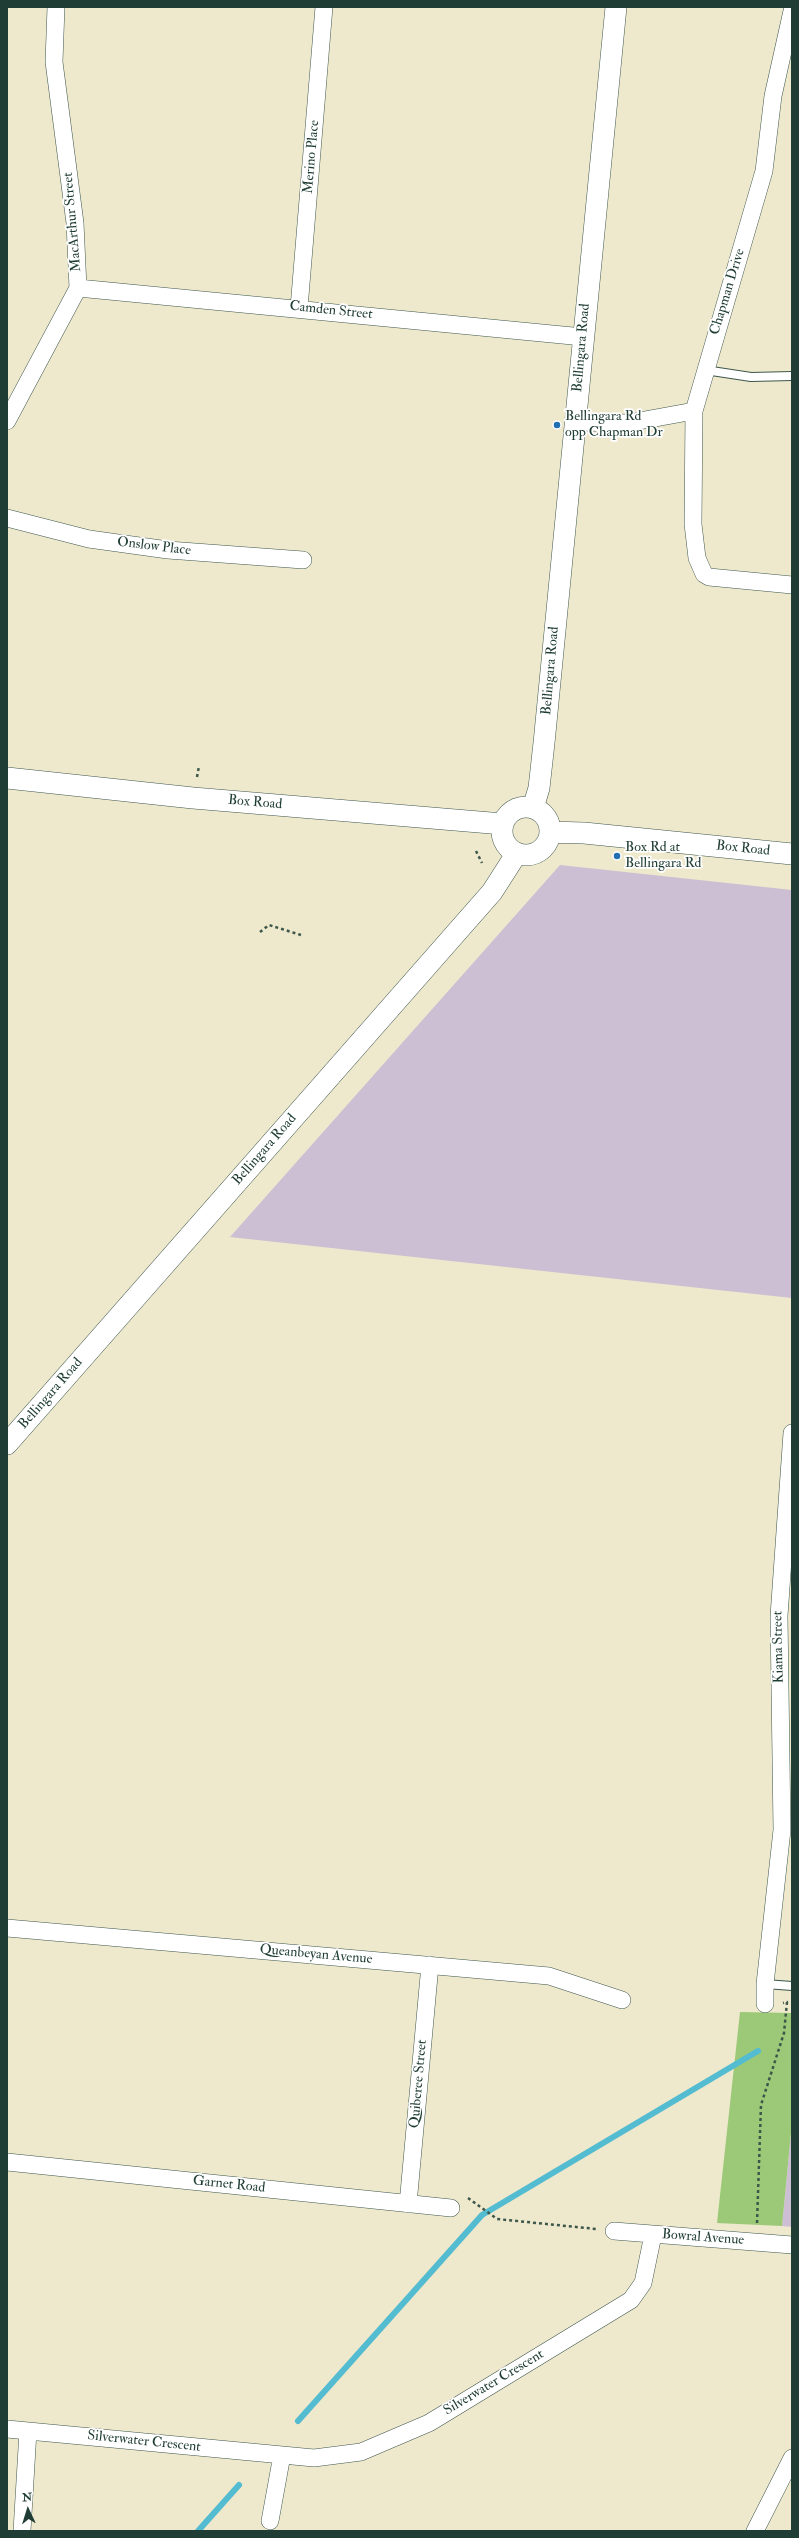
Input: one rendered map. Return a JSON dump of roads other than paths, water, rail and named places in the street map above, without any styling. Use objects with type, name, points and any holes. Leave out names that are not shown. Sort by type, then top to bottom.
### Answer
[{"type":"street","name":"MacArthur Street","points":[[7,421],[78,288],[75,223],[54,62],[56,7]]},
{"type":"street","name":"Merino Place","points":[[299,308],[324,7]]},
{"type":"street","name":"Bellingara Road","points":[[533,808],[539,788],[544,742],[616,7]]},
{"type":"street","name":"Chapman Drive","points":[[792,11],[789,44],[773,96],[764,171],[694,411],[694,542],[697,558],[704,574],[709,577],[792,584]]},
{"type":"street","name":"Camden Street","points":[[78,288],[299,308],[583,337]]},
{"type":"street","points":[[575,422],[628,423],[694,411]]},
{"type":"street","name":"Onslow Place","points":[[7,518],[89,539],[168,550],[303,560]]},
{"type":"street","name":"Box Road","points":[[7,778],[194,798],[502,824]]},
{"type":"street","points":[[525,806],[533,808],[545,817],[550,832],[545,845],[539,851],[525,855],[517,853],[506,845],[502,832],[502,824],[511,812],[525,806]]},
{"type":"street","name":"Box Road","points":[[550,832],[584,832],[792,854]]},
{"type":"street","name":"Bellingara Road","points":[[7,1444],[492,892],[517,853]]},
{"type":"street","name":"Kiama Street","points":[[765,2004],[764,1984],[782,1830],[779,1616],[789,1497],[792,1433]]},
{"type":"street","name":"Queanbeyan Avenue","points":[[7,1928],[549,1976],[622,2000]]},
{"type":"street","name":"Quiberee Street","points":[[408,2204],[430,1965]]},
{"type":"street","name":"Garnet Road","points":[[7,2162],[451,2208]]},
{"type":"street","name":"Bowral Avenue","points":[[614,2231],[792,2245]]},
{"type":"street","name":"Silverwater Crescent","points":[[7,2429],[314,2458],[361,2452],[429,2423],[631,2300],[644,2284],[653,2235]]},
{"type":"street","points":[[22,2531],[28,2431]]},
{"type":"street","points":[[270,2521],[282,2455]]},
{"type":"street","points":[[755,2531],[792,2458]]},
{"type":"lane","points":[[705,370],[751,377],[792,376]]},
{"type":"lane","points":[[764,1984],[792,1986]]},
{"type":"waterway","points":[[298,2421],[482,2215],[758,2051]]},
{"type":"waterway","points":[[198,2531],[239,2485]]},
{"type":"place","name":"Bellingara Rd opp Chapman Dr","points":[[557,425]]},
{"type":"place","name":"Box Rd at Bellingara Rd","points":[[617,856]]}]
